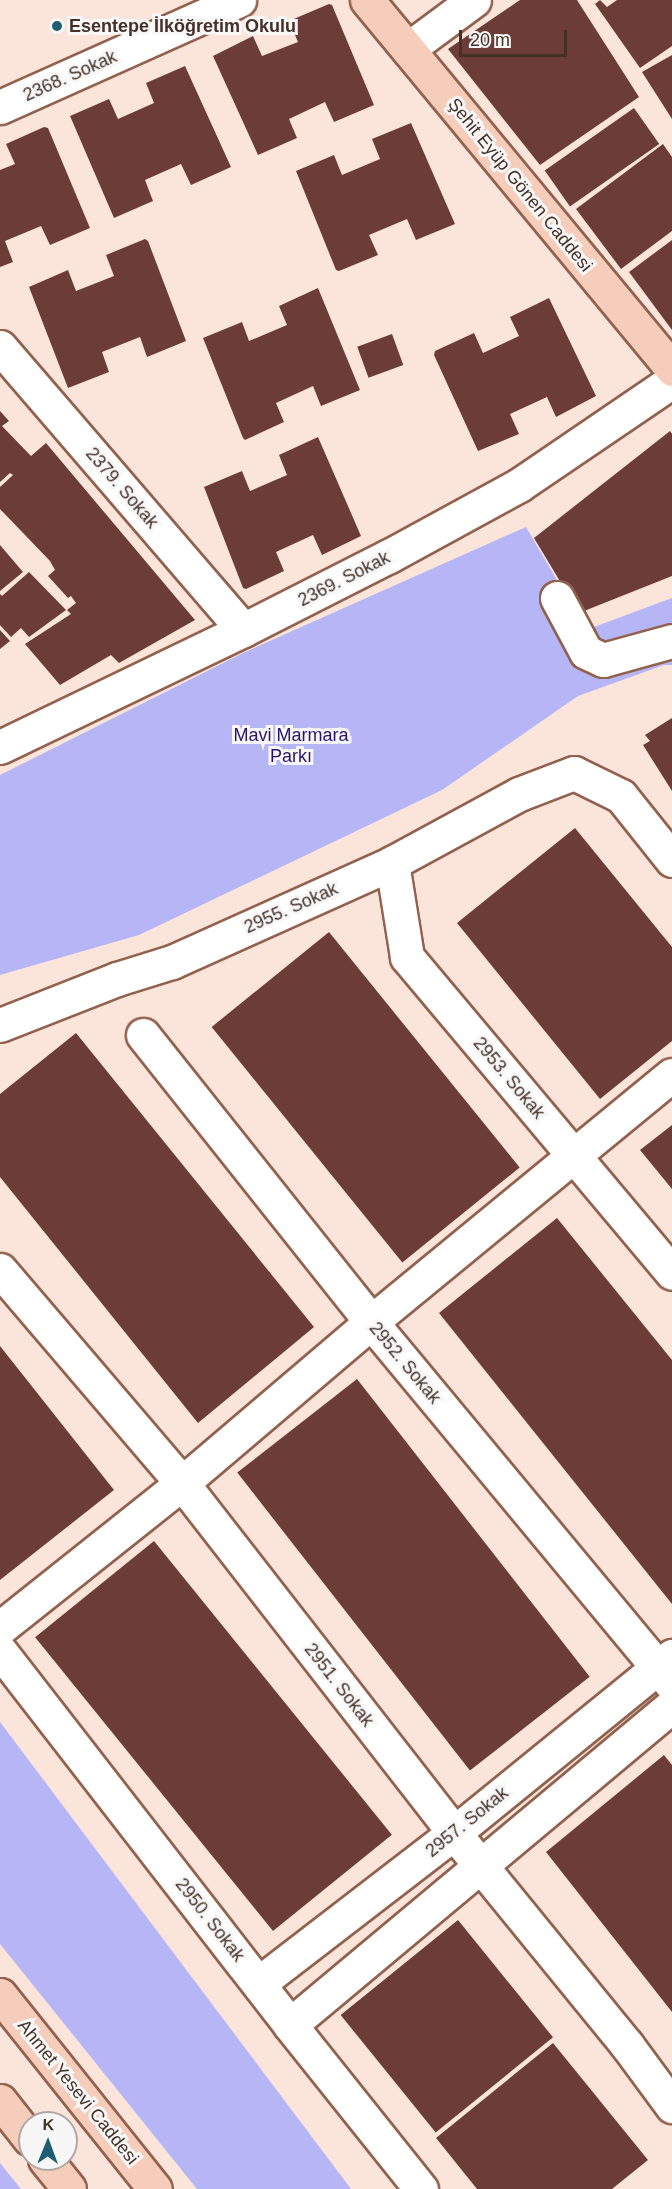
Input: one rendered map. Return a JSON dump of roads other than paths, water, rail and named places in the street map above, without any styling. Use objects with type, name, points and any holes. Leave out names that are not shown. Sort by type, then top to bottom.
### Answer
[{"type":"main road","name":"Şehit Eyüp Gönen Caddesi","points":[[367,0],[672,369]]},
{"type":"main road","name":"Ahmet Yesevi Caddesi","points":[[0,1995],[156,2189]]},
{"type":"main road","points":[[0,2101],[18,2124]]},
{"type":"main road","points":[[55,2171],[69,2189]]},
{"type":"street","name":"2368. Sokak","points":[[0,107],[239,0]]},
{"type":"street","points":[[408,49],[474,0]]},
{"type":"street","name":"2379. Sokak","points":[[0,347],[243,630]]},
{"type":"street","name":"2369. Sokak","points":[[0,747],[243,630],[389,556],[519,485],[672,381]]},
{"type":"street","points":[[557,598],[586,652],[603,660],[672,641]]},
{"type":"street","name":"2955. Sokak","points":[[0,1025],[117,979],[172,962],[392,863],[519,794],[574,773],[621,796],[672,860]]},
{"type":"street","name":"2953. Sokak","points":[[392,863],[407,957],[672,1273]]},
{"type":"street","name":"2952. Sokak","points":[[143,1035],[371,1322],[667,1670]]},
{"type":"street","points":[[0,1628],[182,1483],[371,1322],[672,1075]]},
{"type":"street","name":"2951. Sokak","points":[[0,1270],[182,1483],[454,1833],[627,2045],[672,2106]]},
{"type":"street","name":"2950. Sokak","points":[[0,1651],[420,2189]]},
{"type":"street","name":"2957. Sokak","points":[[259,1983],[667,1670]]},
{"type":"street","points":[[290,2025],[672,1706]]},
{"type":"place","name":"Esentepe İlköğretim Okulu","points":[[57,26]]},
{"type":"park label","name":"Mavi Marmara Parkı","points":[[291,746]]}]
